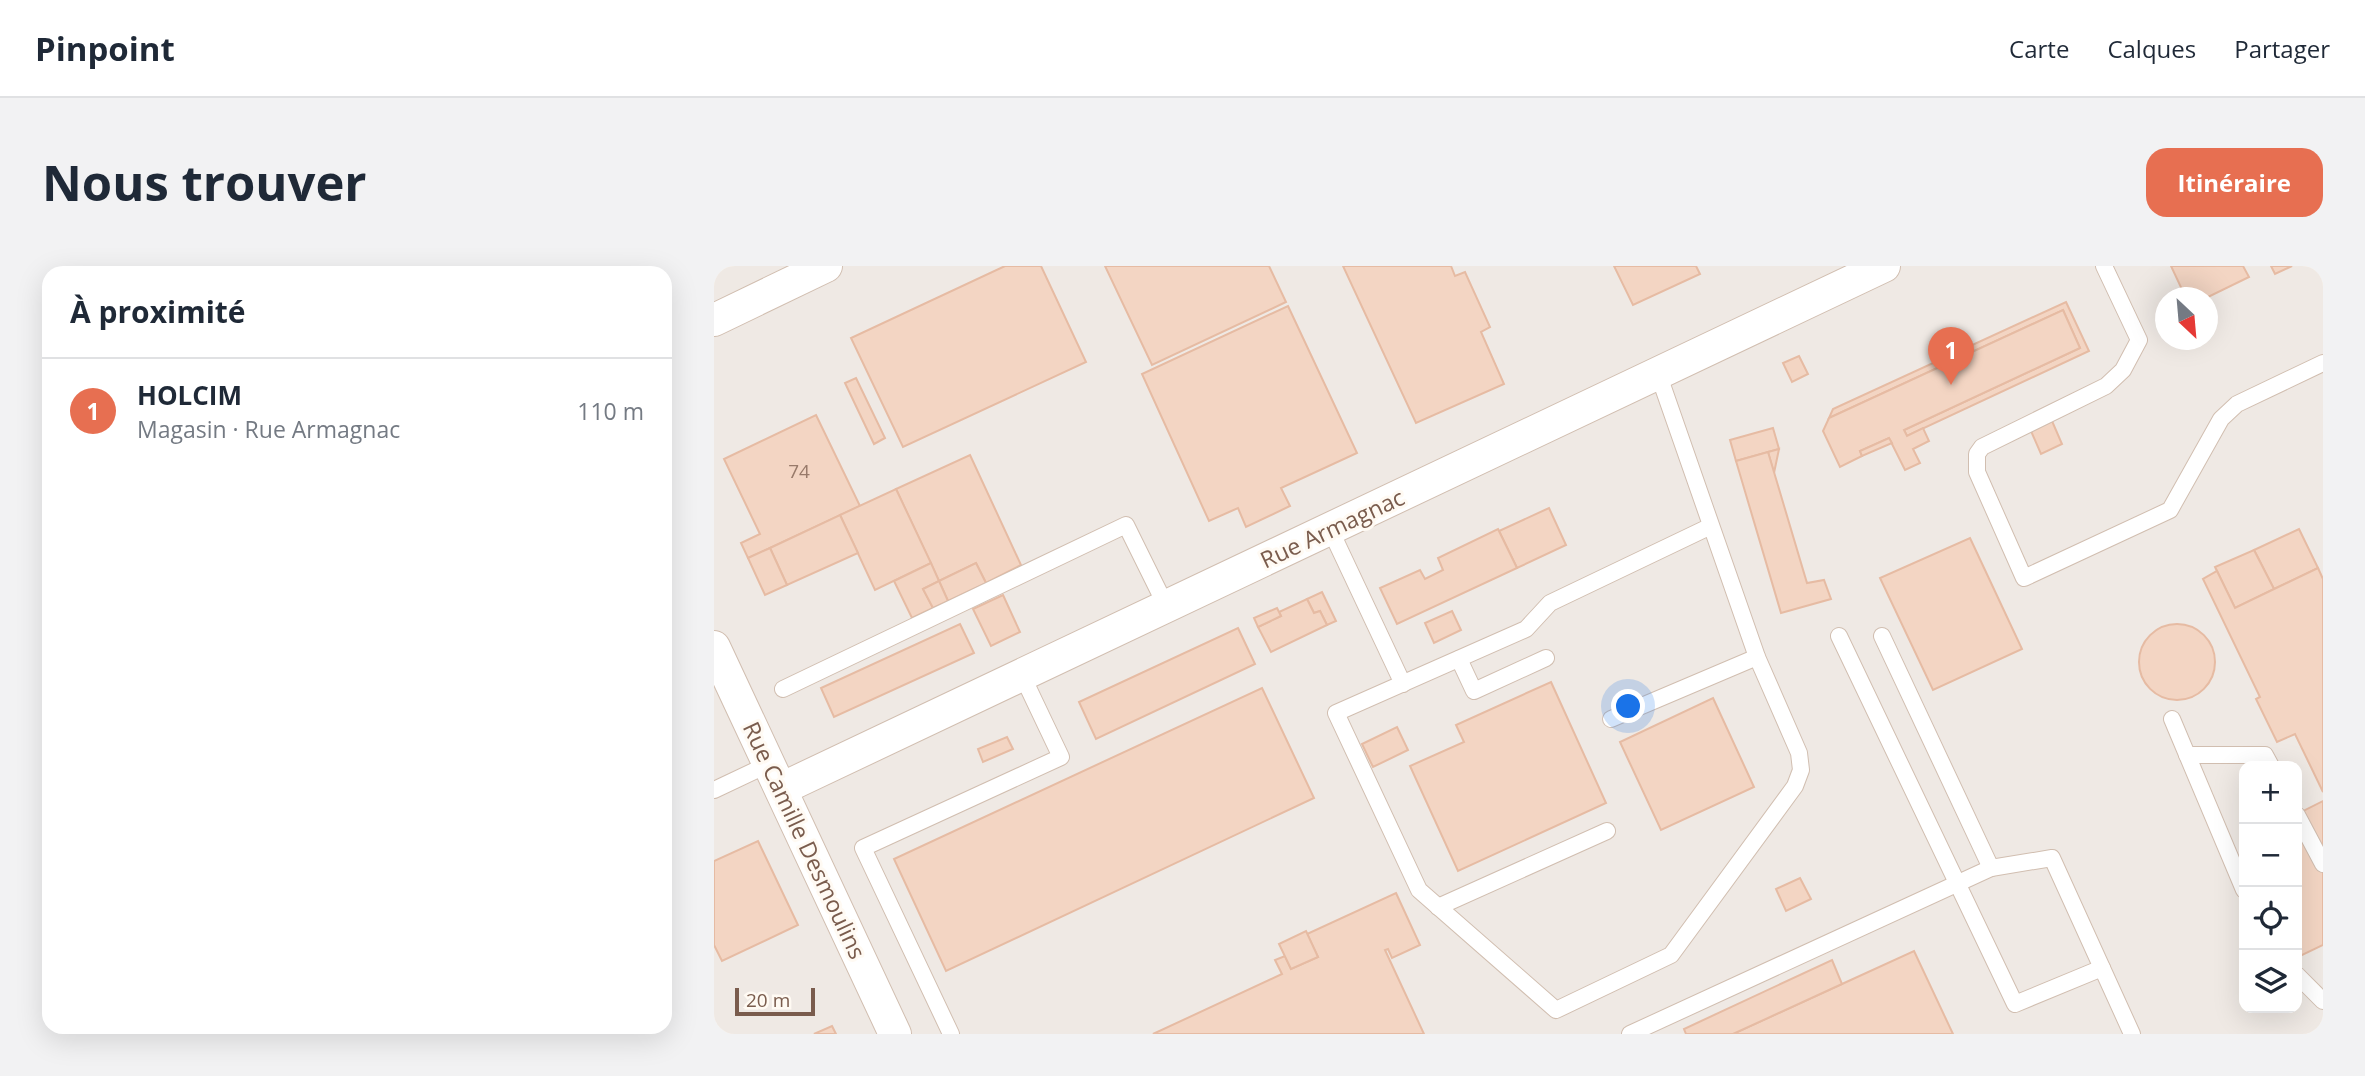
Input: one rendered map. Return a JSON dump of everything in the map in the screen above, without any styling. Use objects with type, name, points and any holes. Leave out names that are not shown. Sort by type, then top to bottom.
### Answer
[{"type":"street","points":[[714,320],[826,266]]},
{"type":"street","name":"Rue Armagnac","points":[[775,777],[1022,674],[1884,266]]},
{"type":"street","name":"Rue Camille Desmoulins","points":[[714,647],[895,1034]]},
{"type":"lane","points":[[2105,266],[2139,340],[2132,358],[2106,386],[1982,447],[1977,454],[1978,472],[2024,578],[2170,510],[2221,419],[2246,400],[2323,363]]},
{"type":"lane","points":[[1658,373],[1757,657],[1799,754],[1801,770],[1796,786],[1671,955],[1556,1010],[1419,890],[1336,713],[1526,629],[1550,603],[1710,526]]},
{"type":"lane","points":[[783,689],[1126,525],[1167,606]]},
{"type":"lane","points":[[1330,529],[1404,684]]},
{"type":"lane","points":[[1839,636],[2015,1004],[2102,968]]},
{"type":"lane","points":[[1882,636],[1991,868]]},
{"type":"lane","points":[[1611,719],[1757,657]]},
{"type":"lane","points":[[1459,659],[1474,691],[1546,659]]},
{"type":"lane","points":[[951,1034],[863,848],[1061,757],[1022,674]]},
{"type":"lane","points":[[2172,719],[2243,887]]},
{"type":"lane","points":[[2187,755],[2265,755],[2268,761]]},
{"type":"lane","points":[[714,790],[775,777]]},
{"type":"lane","points":[[2302,824],[2323,864]]},
{"type":"lane","points":[[1438,907],[1607,831]]},
{"type":"lane","points":[[1630,1034],[1991,868],[2052,858],[2132,1034]]},
{"type":"lane","points":[[2302,980],[2323,1001]]},
{"type":"shaded area","points":[[714,266],[2323,266],[2323,1034],[714,1034]]},
{"type":"building","points":[[1005,266],[1041,266],[1086,362],[903,447],[851,338]]},
{"type":"building","points":[[1105,266],[1269,266],[1286,302],[1152,365]]},
{"type":"building","points":[[1343,266],[1451,266],[1455,276],[1465,272],[1490,327],[1481,332],[1504,384],[1416,423]]},
{"type":"building","points":[[1614,266],[1696,266],[1700,274],[1633,305]]},
{"type":"building","points":[[2171,266],[2243,266],[2249,277],[2218,292],[2218,287],[2181,287]]},
{"type":"building","points":[[2271,266],[2292,266],[2275,274]]},
{"type":"building","points":[[2066,302],[2089,351],[1907,436],[1904,430],[2080,348],[2063,310],[1829,418],[1833,409]]},
{"type":"building","points":[[1288,306],[1357,453],[1281,488],[1290,506],[1246,527],[1238,508],[1209,521],[1142,374]]},
{"type":"building","points":[[2063,310],[2080,348],[1904,430],[1907,436],[1923,428],[1929,441],[1913,449],[1920,463],[1905,470],[1889,438],[1860,451],[1862,456],[1840,467],[1823,431],[1829,418]]},
{"type":"building","points":[[1799,356],[1808,374],[1792,382],[1783,363]]},
{"type":"building","points":[[856,378],[885,438],[874,444],[845,383]]},
{"type":"building","points":[[816,415],[860,506],[748,558],[741,543],[760,534],[724,459]]},
{"type":"building","points":[[2052,421],[2062,444],[2041,454],[2031,431]]},
{"type":"building","points":[[1773,428],[1779,449],[1736,461],[1730,440]]},
{"type":"building","points":[[1889,438],[1892,443],[1862,456],[1860,451]]},
{"type":"building","points":[[1779,449],[1774,473],[1768,452]]},
{"type":"building","points":[[1768,452],[1807,583],[1824,580],[1831,599],[1781,613],[1736,461]]},
{"type":"building","points":[[970,455],[1021,565],[986,583],[976,563],[939,581],[896,489]]},
{"type":"building","points":[[896,489],[931,563],[875,590],[840,515]]},
{"type":"building","points":[[1549,508],[1566,545],[1517,568],[1499,531]]},
{"type":"building","points":[[840,515],[858,553],[787,585],[770,548]]},
{"type":"building","points":[[1498,529],[1517,568],[1397,624],[1380,588],[1420,570],[1425,579],[1443,570],[1438,558]]},
{"type":"building","points":[[2299,529],[2318,568],[2274,589],[2254,550]]},
{"type":"building","points":[[1970,538],[2022,649],[1933,690],[1880,578]]},
{"type":"building","points":[[770,548],[787,585],[765,595],[748,558]]},
{"type":"building","points":[[2254,550],[2274,589],[2235,608],[2215,567]]},
{"type":"building","points":[[931,563],[939,581],[923,589],[933,608],[912,618],[894,581]]},
{"type":"building","points":[[976,563],[986,583],[948,601],[939,581]]},
{"type":"building","points":[[2318,568],[2323,579],[2323,792],[2295,734],[2277,742],[2256,699],[2260,697],[2203,579],[2217,571],[2235,608]]},
{"type":"building","points":[[939,581],[948,601],[933,608],[923,589]]},
{"type":"building","points":[[1322,592],[1336,621],[1327,625],[1320,611],[1314,613],[1307,599]]},
{"type":"building","points":[[1003,595],[1020,632],[991,646],[973,609]]},
{"type":"building","points":[[1307,599],[1314,613],[1320,611],[1327,625],[1271,652],[1258,627],[1281,616],[1279,612]]},
{"type":"building","points":[[1277,608],[1281,616],[1258,627],[1254,618]]},
{"type":"building","points":[[1452,611],[1461,630],[1434,643],[1425,623]]},
{"type":"building","points":[[960,624],[974,653],[834,717],[821,688]]},
{"type":"building","points":[[2177,624],[2192,627],[2204,635],[2212,647],[2215,662],[2212,677],[2204,689],[2192,697],[2177,700],[2162,697],[2150,689],[2142,677],[2139,662],[2142,647],[2150,635],[2162,627]]},
{"type":"building","points":[[1238,628],[1255,664],[1096,739],[1079,702]]},
{"type":"building","points":[[1551,682],[1606,803],[1458,871],[1410,766],[1464,742],[1456,725]]},
{"type":"building","points":[[1262,688],[1314,798],[946,971],[894,859]]},
{"type":"building","points":[[1713,698],[1754,787],[1661,830],[1620,742]]},
{"type":"building","points":[[1397,727],[1408,750],[1373,767],[1362,744]]},
{"type":"building","points":[[1007,737],[1013,749],[983,762],[978,749]]},
{"type":"building","points":[[2323,801],[2323,945],[2302,955],[2302,824],[2302,812]]},
{"type":"building","points":[[758,841],[798,925],[722,961],[714,945],[714,861]]},
{"type":"building","points":[[1800,878],[1811,899],[1786,911],[1776,889]]},
{"type":"building","points":[[1396,893],[1420,945],[1392,958],[1388,949],[1385,950],[1424,1034],[1153,1034],[1282,974],[1275,960],[1285,956],[1291,969],[1318,957],[1307,934]]},
{"type":"building","points":[[1306,931],[1318,957],[1291,969],[1279,944]]},
{"type":"building","points":[[1914,951],[1953,1034],[1733,1034],[1842,984]]},
{"type":"building","points":[[1832,960],[1842,984],[1733,1034],[1686,1034],[1684,1029]]},
{"type":"building","points":[[832,1026],[836,1034],[814,1034]]},
{"type":"place","name":"HOLCIM","points":[[1951,385]]}]
